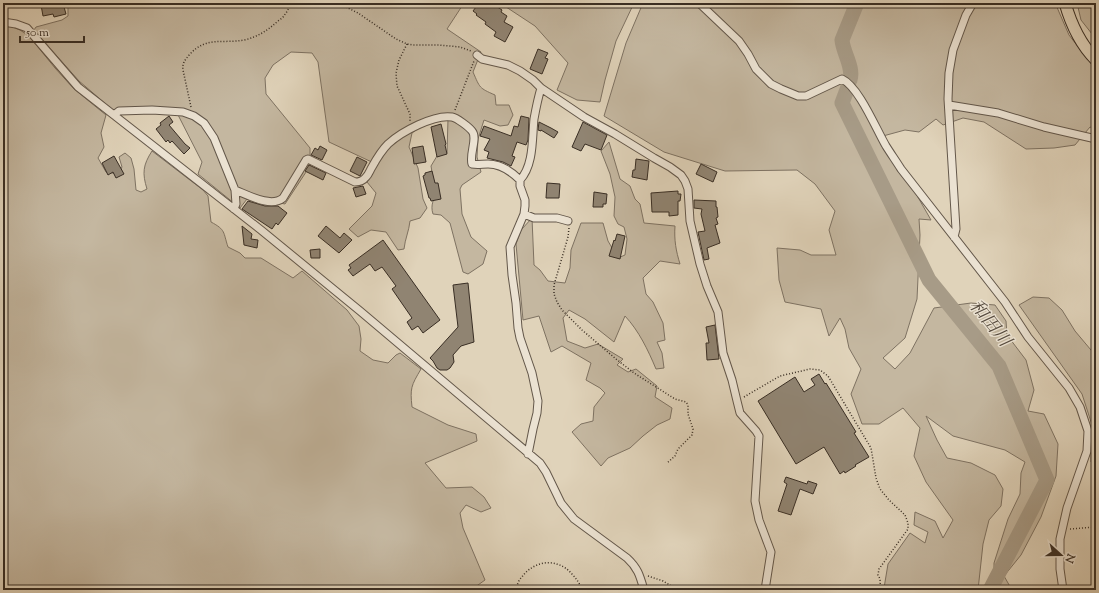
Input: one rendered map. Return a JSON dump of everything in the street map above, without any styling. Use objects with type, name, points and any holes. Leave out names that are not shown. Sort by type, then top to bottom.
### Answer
[{"type":"main road","points":[[1065,3],[1076,33],[1083,45],[1096,60]]},
{"type":"street","points":[[699,3],[739,41],[756,69],[771,84],[782,90],[798,96],[806,96],[842,79],[847,81],[859,96],[886,146],[901,169],[1005,302],[1028,337],[1070,388],[1080,406],[1088,431],[1087,451],[1067,508],[1060,539],[1060,569],[1063,590]]},
{"type":"street","points":[[954,237],[956,229],[949,105],[949,73],[953,50],[966,15],[974,3]]},
{"type":"street","points":[[3,22],[16,24],[27,28],[78,87],[234,209],[354,307],[540,463],[561,503],[574,519],[634,564],[639,573],[644,590]]},
{"type":"street","points":[[477,54],[482,59],[508,65],[520,72],[584,117],[670,167],[681,175],[685,181],[688,189],[690,221],[700,264],[706,286],[718,312],[723,353],[732,380],[740,413],[759,436],[755,501],[759,520],[771,552],[765,590]]},
{"type":"street","points":[[528,454],[532,429],[537,413],[538,401],[532,373],[518,328],[510,247],[524,214],[525,200],[520,186],[520,180],[524,176],[528,167],[532,146],[534,120],[541,88]]},
{"type":"street","points":[[949,105],[998,113],[1044,128],[1096,139]]},
{"type":"street","points":[[114,115],[119,111],[152,110],[183,112],[194,116],[204,123],[214,138],[236,190],[236,204],[234,209]]},
{"type":"street","points":[[236,190],[262,200],[273,202],[279,201],[283,198],[308,158],[355,182],[361,181],[366,178],[378,156],[389,144],[409,130],[424,122],[443,117],[453,117],[458,119],[472,131],[474,136],[470,159],[472,164],[493,164],[512,172],[520,180]]},
{"type":"street","points":[[524,214],[534,218],[557,218],[568,221]]},
{"type":"path","points":[[194,116],[182,70],[182,65],[193,50],[211,42],[243,40],[258,36],[286,14],[290,3]]},
{"type":"path","points":[[338,3],[358,13],[396,39],[407,44],[460,47],[477,54],[453,117]]},
{"type":"path","points":[[407,44],[399,60],[396,73],[397,86],[410,114],[409,130]]},
{"type":"path","points":[[568,221],[570,226],[568,236],[554,285],[556,302],[582,330],[616,360],[675,399],[686,402],[693,429],[692,435],[667,463]]},
{"type":"path","points":[[737,401],[780,376],[810,369],[820,370],[828,376],[871,448],[876,478],[880,489],[888,500],[905,515],[908,523],[908,529],[879,569],[878,575],[880,578],[880,584],[878,590]]},
{"type":"path","points":[[1062,530],[1096,527]]},
{"type":"path","points":[[516,590],[520,579],[533,567],[547,562],[556,564],[572,574],[583,590]]},
{"type":"path","points":[[639,573],[663,581],[678,590]]},
{"type":"shaded area","points":[[68,3],[464,3],[447,29],[481,52],[473,72],[477,81],[483,89],[495,95],[496,105],[509,105],[513,115],[508,125],[500,126],[484,120],[478,139],[477,157],[481,172],[462,185],[460,189],[462,214],[471,237],[487,251],[483,264],[468,274],[463,272],[450,223],[441,215],[433,214],[432,211],[433,202],[437,191],[431,166],[437,156],[447,153],[448,119],[427,122],[412,133],[409,147],[418,168],[423,199],[427,208],[420,218],[410,221],[404,249],[398,250],[386,232],[371,230],[358,237],[349,229],[372,206],[376,193],[367,182],[376,164],[329,142],[318,62],[312,53],[291,52],[273,65],[265,78],[266,94],[310,148],[310,166],[285,204],[266,200],[247,199],[240,208],[198,174],[202,162],[175,109],[114,111],[79,81],[34,30],[36,27],[62,20],[68,16]]},
{"type":"shaded area","points":[[500,3],[634,3],[616,41],[600,102],[577,100],[557,90],[568,63],[535,26]]},
{"type":"shaded area","points":[[643,3],[1013,3],[1018,6],[1032,7],[1035,3],[1056,3],[1069,35],[1096,70],[1096,129],[1090,127],[1075,145],[1054,148],[1026,149],[984,122],[963,118],[943,125],[936,119],[919,132],[905,130],[883,136],[931,220],[919,219],[920,235],[917,299],[905,338],[883,358],[895,369],[910,353],[934,308],[971,303],[995,305],[1006,321],[1007,335],[1026,360],[1034,390],[1028,411],[1044,414],[1058,444],[1056,476],[1041,517],[1021,555],[1004,576],[1012,590],[994,590],[994,563],[1008,519],[1020,494],[1021,473],[1025,462],[1005,450],[953,436],[926,416],[947,458],[971,463],[995,475],[1003,489],[1001,506],[989,520],[983,544],[978,590],[883,590],[888,564],[910,533],[925,543],[928,532],[914,525],[915,512],[935,521],[943,538],[953,520],[926,482],[914,456],[920,428],[903,408],[879,424],[862,424],[851,394],[861,369],[849,348],[845,329],[840,318],[829,336],[821,309],[785,302],[779,280],[777,248],[800,250],[811,255],[836,255],[829,230],[835,211],[815,184],[797,170],[725,171],[664,152],[604,116],[626,43]]},
{"type":"shaded area","points":[[1077,3],[1096,3],[1096,39],[1081,20]]},
{"type":"shaded area","points":[[10,26],[29,36],[74,89],[106,115],[101,133],[104,147],[98,158],[106,172],[118,174],[122,167],[119,157],[125,153],[131,158],[134,169],[136,190],[141,192],[147,189],[144,178],[144,169],[152,151],[203,190],[208,196],[211,222],[222,229],[228,247],[240,253],[245,258],[261,258],[293,278],[302,271],[347,310],[359,326],[361,339],[360,351],[373,360],[388,363],[400,353],[421,369],[412,387],[412,407],[448,425],[476,434],[477,441],[425,463],[446,488],[472,487],[484,497],[491,508],[481,512],[466,505],[460,513],[463,528],[485,580],[471,590],[3,590],[3,27]]},
{"type":"shaded area","points":[[609,142],[620,179],[630,186],[635,199],[640,204],[644,223],[675,226],[677,255],[680,264],[660,261],[643,278],[646,294],[653,302],[663,323],[665,340],[657,342],[662,353],[664,368],[656,369],[643,341],[625,316],[614,342],[585,319],[569,310],[563,318],[567,341],[585,348],[598,344],[623,359],[617,365],[628,372],[636,369],[657,386],[655,397],[672,408],[670,419],[657,425],[630,448],[608,458],[601,466],[572,432],[581,424],[593,421],[594,407],[605,393],[600,388],[586,380],[591,363],[562,346],[551,352],[539,316],[523,320],[516,244],[521,230],[532,218],[534,265],[540,270],[548,281],[565,283],[570,268],[571,250],[581,223],[603,223],[608,241],[618,258],[625,255],[627,239],[624,227],[618,224],[614,216],[615,197],[610,174],[601,151]]},
{"type":"shaded area","points":[[1033,297],[1049,298],[1062,310],[1075,331],[1096,356],[1096,465],[1091,462],[1092,425],[1082,394],[1019,305]]},
{"type":"building","points":[[62,3],[66,14],[54,17],[53,14],[43,16],[41,5]]},
{"type":"building","points":[[479,3],[490,3],[502,10],[501,12],[507,16],[504,22],[513,27],[505,42],[494,36],[496,32],[485,24],[486,22],[473,11]]},
{"type":"building","points":[[538,49],[548,53],[545,58],[548,59],[542,74],[530,69]]},
{"type":"building","points":[[169,116],[173,122],[169,125],[190,148],[184,154],[172,141],[170,143],[168,140],[166,142],[156,129],[161,125],[160,123]]},
{"type":"building","points":[[521,116],[529,118],[528,140],[526,145],[517,142],[512,156],[515,157],[511,166],[503,162],[487,158],[489,152],[484,150],[490,139],[480,136],[484,126],[511,136],[514,126],[518,127]]},
{"type":"building","points":[[539,122],[558,132],[554,138],[541,130],[538,130]]},
{"type":"building","points":[[583,122],[607,135],[601,150],[585,144],[581,151],[572,147]]},
{"type":"building","points":[[441,124],[447,154],[437,157],[431,127]]},
{"type":"building","points":[[320,146],[327,150],[322,160],[311,155],[315,148],[318,150]]},
{"type":"building","points":[[423,146],[426,162],[414,164],[412,148]]},
{"type":"building","points":[[114,156],[124,174],[116,178],[113,172],[108,175],[102,163]]},
{"type":"building","points":[[357,157],[367,162],[360,176],[350,171]]},
{"type":"building","points":[[636,159],[649,161],[647,180],[632,177],[633,170],[635,170]]},
{"type":"building","points":[[701,164],[717,172],[713,182],[696,174]]},
{"type":"building","points":[[309,165],[326,173],[323,180],[305,171]]},
{"type":"building","points":[[432,171],[435,183],[438,183],[441,199],[431,201],[423,176],[425,173]]},
{"type":"building","points":[[547,183],[560,184],[559,198],[546,198]]},
{"type":"building","points":[[363,186],[366,194],[356,197],[353,188]]},
{"type":"building","points":[[678,191],[678,194],[681,194],[680,201],[678,201],[678,215],[669,216],[669,212],[652,212],[651,193]]},
{"type":"building","points":[[594,192],[607,194],[606,204],[603,204],[603,207],[593,207]]},
{"type":"building","points":[[694,200],[716,201],[718,217],[716,218],[718,224],[715,225],[720,243],[707,248],[709,259],[704,260],[698,232],[705,231],[701,214],[702,209],[694,208]]},
{"type":"building","points":[[248,201],[265,206],[278,206],[287,213],[278,225],[276,223],[272,229],[242,209]]},
{"type":"building","points":[[242,226],[252,234],[251,239],[258,240],[257,248],[244,245]]},
{"type":"building","points":[[326,226],[340,238],[344,233],[352,240],[339,253],[318,236]]},
{"type":"building","points":[[617,234],[625,236],[620,259],[609,256]]},
{"type":"building","points":[[383,240],[440,320],[423,333],[418,326],[412,330],[407,322],[412,318],[392,289],[396,286],[382,267],[375,271],[370,264],[353,276],[348,270],[351,268],[349,265]]},
{"type":"building","points":[[320,249],[320,258],[311,258],[310,250]]},
{"type":"building","points":[[468,283],[474,342],[461,346],[453,355],[454,362],[450,368],[447,370],[440,370],[430,358],[458,327],[453,285]]},
{"type":"building","points":[[715,325],[719,359],[707,360],[706,343],[709,343],[706,327]]},
{"type":"building","points":[[819,374],[856,432],[854,433],[869,457],[845,473],[844,471],[840,474],[824,447],[796,464],[758,401],[795,377],[804,392],[815,385],[811,379]]},
{"type":"building","points":[[786,477],[807,484],[808,481],[817,484],[813,494],[800,489],[791,515],[778,511],[787,484],[784,482]]},
{"type":"waterway","name":"和田川","points":[[850,80],[851,70],[842,40],[857,3]]},
{"type":"waterway","name":"和田川","points":[[848,87],[842,103],[929,280],[999,366],[1047,480],[990,590]]}]
